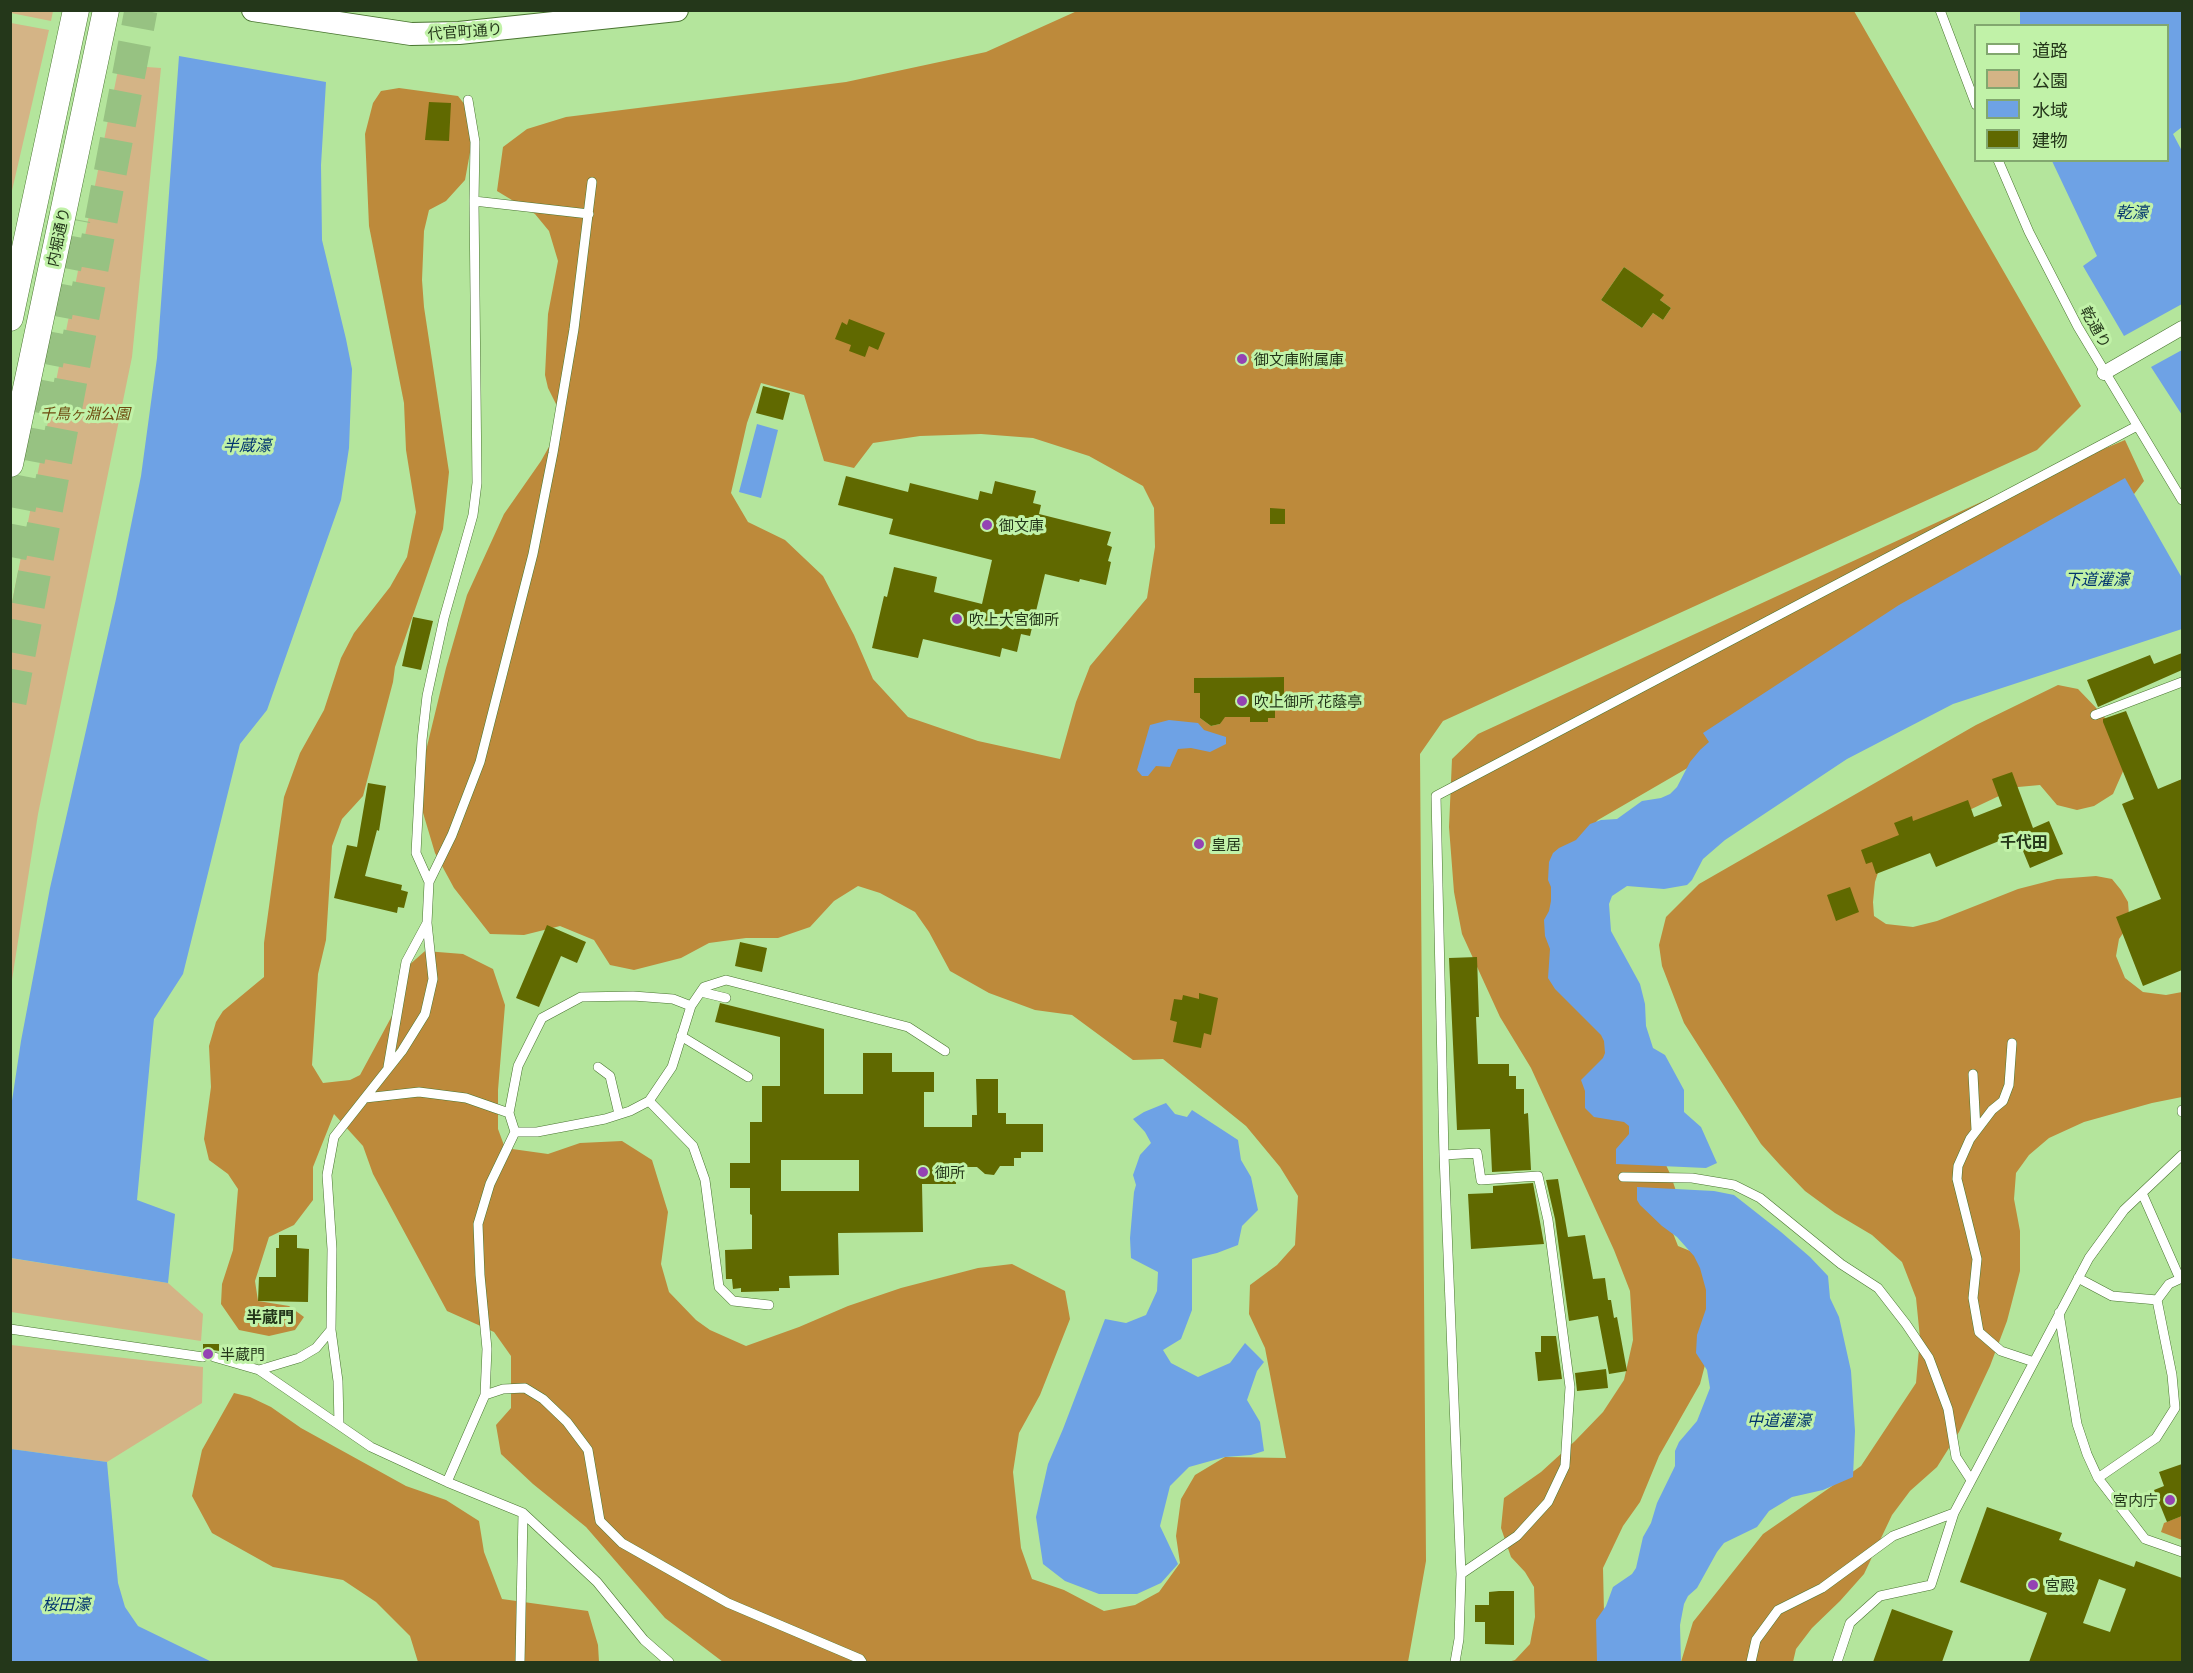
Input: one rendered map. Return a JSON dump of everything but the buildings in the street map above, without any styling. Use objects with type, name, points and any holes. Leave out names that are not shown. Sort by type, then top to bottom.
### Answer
[{"type":"main road","name":"内堀通り","points":[[10,318],[76,10]]},
{"type":"main road","name":"内堀通り","points":[[10,464],[106,10]]},
{"type":"street","name":"代官町通り","points":[[253,10],[411,34],[459,33],[677,10]]},
{"type":"street","points":[[2104,373],[2182,328]]},
{"type":"lane","points":[[1940,10],[1974,100]]},
{"type":"lane","points":[[429,882],[416,853],[422,740],[427,696],[444,618],[472,515],[477,483],[475,142],[468,99]]},
{"type":"lane","name":"乾通り","points":[[1999,162],[2049,272],[2104,373],[2182,500]]},
{"type":"lane","points":[[339,1425],[338,1381],[331,1330],[332,1249],[327,1174],[334,1137],[402,1052],[426,1014],[433,980],[427,923],[429,882],[452,835],[480,762],[531,564],[574,329],[592,183]]},
{"type":"lane","points":[[474,201],[589,214]]},
{"type":"lane","points":[[1455,1662],[1459,1639],[1461,1574],[1444,1155],[1436,796],[2137,426]]},
{"type":"lane","points":[[2095,715],[2182,682]]},
{"type":"lane","points":[[387,1070],[406,962],[427,923]]},
{"type":"lane","points":[[515,1132],[537,1132],[605,1119],[649,1101],[672,1066],[691,1006],[705,987],[726,980],[908,1027],[945,1051]]},
{"type":"lane","points":[[701,992],[726,998]]},
{"type":"lane","points":[[447,1482],[485,1395],[487,1349],[478,1224],[490,1184],[515,1132],[509,1113],[518,1066],[542,1018],[580,997],[633,996],[673,999],[691,1006]]},
{"type":"lane","points":[[681,1036],[748,1077]]},
{"type":"lane","points":[[2012,1043],[2009,1085],[2003,1101],[1992,1110],[1976,1130],[1958,1166],[1957,1179],[1977,1259],[1974,1298],[1979,1332],[2001,1351],[2034,1362]]},
{"type":"lane","points":[[598,1067],[610,1076],[619,1114]]},
{"type":"lane","points":[[1973,1074],[1976,1130]]},
{"type":"lane","points":[[365,1098],[419,1092],[466,1098],[509,1113]]},
{"type":"lane","points":[[649,1101],[693,1146],[705,1180],[718,1287],[733,1301],[769,1305]]},
{"type":"lane","points":[[1444,1155],[1477,1153],[1481,1180],[1538,1176],[1548,1220],[1570,1387],[1565,1466],[1548,1502],[1517,1536],[1461,1574]]},
{"type":"lane","points":[[1837,1662],[1850,1623],[1880,1596],[1931,1585],[1954,1513],[2089,1258],[2124,1210],[2182,1155]]},
{"type":"lane","points":[[1623,1177],[1692,1178],[1734,1185],[1760,1198],[1841,1264],[1878,1288],[1929,1358],[1948,1409],[1956,1457],[1971,1480]]},
{"type":"lane","points":[[2098,1478],[2156,1438],[2175,1408],[2172,1375],[2157,1300],[2169,1284],[2181,1279],[2142,1193]]},
{"type":"lane","points":[[2078,1278],[2112,1296],[2157,1300]]},
{"type":"lane","points":[[2059,1313],[2077,1424],[2098,1478],[2145,1539],[2182,1552]]},
{"type":"lane","points":[[10,1329],[203,1357]]},
{"type":"lane","points":[[259,1370],[299,1358],[316,1348],[331,1330]]},
{"type":"lane","points":[[214,1357],[259,1370],[371,1447],[447,1482],[523,1513],[597,1582],[644,1640],[669,1662]]},
{"type":"lane","points":[[485,1395],[503,1389],[525,1388],[543,1399],[567,1422],[588,1449],[600,1521],[622,1543],[729,1603],[860,1659],[862,1662]]},
{"type":"lane","points":[[520,1662],[523,1513]]},
{"type":"lane","points":[[1751,1662],[1756,1640],[1778,1610],[1822,1588],[1893,1536],[1954,1513]]},
{"type":"green space","points":[[53,10],[51,21],[10,11]]},
{"type":"green space","points":[[10,23],[49,30],[11,195]]},
{"type":"green space","name":"千鳥ヶ淵公園","points":[[119,65],[161,68],[132,357],[38,814],[11,986],[11,607]]},
{"type":"green space","points":[[10,1258],[168,1283],[203,1314],[201,1341],[11,1312]]},
{"type":"green space","points":[[11,1345],[203,1367],[202,1403],[107,1462],[11,1449]]},
{"type":"shaded area","points":[[1077,11],[1854,11],[2081,406],[2037,450],[1443,721],[1420,754],[1426,1561],[1408,1662],[723,1662],[665,1618],[586,1527],[533,1484],[501,1454],[496,1425],[511,1408],[511,1356],[494,1332],[447,1311],[373,1174],[363,1146],[334,1114],[313,1167],[313,1200],[294,1225],[269,1237],[255,1281],[258,1301],[289,1306],[304,1317],[295,1330],[269,1336],[239,1330],[221,1304],[222,1284],[233,1250],[238,1189],[228,1174],[209,1160],[204,1139],[211,1087],[209,1046],[216,1022],[223,1011],[264,977],[264,943],[284,797],[300,753],[324,710],[341,658],[354,633],[390,587],[407,557],[416,512],[406,450],[404,403],[369,226],[365,134],[373,103],[381,91],[399,88],[458,96],[473,115],[471,147],[465,180],[446,201],[429,210],[424,231],[422,280],[449,472],[443,529],[395,667],[363,796],[342,819],[332,846],[326,940],[318,974],[312,1065],[323,1083],[350,1080],[360,1075],[400,1001],[408,966],[425,951],[463,954],[493,969],[505,1005],[498,1090],[498,1129],[505,1148],[548,1154],[580,1143],[622,1141],[652,1160],[668,1212],[661,1264],[669,1292],[696,1320],[710,1330],[746,1346],[901,1288],[978,1268],[1012,1264],[1065,1291],[1070,1319],[1040,1395],[1019,1433],[1013,1472],[1021,1548],[1032,1579],[1064,1590],[1104,1611],[1135,1605],[1159,1592],[1180,1563],[1176,1536],[1181,1499],[1195,1475],[1225,1457],[1286,1458],[1265,1348],[1249,1314],[1250,1285],[1277,1265],[1295,1245],[1298,1196],[1280,1167],[1246,1126],[1163,1059],[1133,1060],[1072,1015],[1035,1010],[989,993],[950,971],[929,932],[915,912],[880,893],[858,886],[834,901],[810,927],[778,938],[746,938],[709,943],[681,958],[634,970],[610,965],[594,940],[560,926],[524,935],[490,934],[454,888],[435,853],[421,806],[423,763],[446,668],[467,595],[504,514],[541,461],[564,420],[548,388],[545,375],[548,314],[558,261],[549,231],[535,214],[497,191],[503,147],[527,129],[566,117],[846,82],[986,52]],"holes":[[[1624,267],[1663,295],[1660,300],[1671,308],[1663,320],[1653,313],[1642,328],[1601,300]],[[761,383],[804,395],[824,461],[854,468],[873,443],[920,436],[981,434],[1033,438],[1089,456],[1143,486],[1154,508],[1155,547],[1147,598],[1090,666],[1076,702],[1060,759],[978,741],[908,717],[873,679],[854,635],[823,576],[785,540],[748,522],[731,493],[747,423]],[[1284,677],[1275,717],[1268,718],[1267,722],[1250,722],[1250,717],[1223,717],[1220,724],[1211,726],[1200,718],[1200,693],[1194,692],[1195,678]]]},
{"type":"shaded area","points":[[2125,440],[2144,481],[2128,502],[1760,726],[1598,820],[1564,854],[1662,1156],[1682,1209],[1669,1223],[1678,1246],[1707,1258],[1711,1342],[1700,1384],[1659,1456],[1640,1502],[1623,1526],[1603,1568],[1604,1613],[1601,1662],[1508,1662],[1515,1660],[1530,1644],[1535,1617],[1534,1587],[1525,1572],[1511,1557],[1501,1528],[1504,1498],[1541,1472],[1575,1441],[1603,1412],[1624,1380],[1633,1340],[1630,1291],[1614,1250],[1531,1068],[1500,1017],[1462,934],[1454,892],[1449,827],[1452,759],[1478,734],[2018,485]]},
{"type":"shaded area","points":[[2058,685],[2078,689],[2102,714],[2115,732],[2124,769],[2113,794],[2094,806],[2077,810],[2057,805],[2040,785],[2018,787],[1906,840],[1882,860],[1875,882],[1874,916],[1886,924],[1913,927],[1937,921],[2018,889],[2057,879],[2096,876],[2112,879],[2128,902],[2128,926],[2119,939],[2116,956],[2125,978],[2143,992],[2166,995],[2182,992],[2182,1097],[2084,1122],[2049,1138],[2029,1155],[2016,1173],[2014,1199],[2020,1231],[2020,1271],[2007,1321],[1990,1366],[1959,1432],[1937,1467],[1910,1491],[1892,1515],[1864,1574],[1812,1628],[1796,1649],[1793,1662],[1681,1662],[1693,1622],[1763,1534],[1861,1466],[1916,1383],[1920,1338],[1916,1298],[1902,1262],[1872,1235],[1835,1213],[1805,1191],[1780,1165],[1761,1144],[1684,1023],[1662,966],[1659,945],[1666,917],[1699,884],[1976,725]]},
{"type":"shaded area","points":[[234,1393],[250,1397],[271,1407],[301,1428],[406,1486],[446,1500],[479,1521],[484,1552],[502,1599],[588,1611],[598,1645],[599,1662],[418,1662],[410,1636],[376,1602],[343,1580],[273,1567],[212,1533],[192,1496],[202,1450]]},
{"type":"shaded area","points":[[2182,1516],[2182,1540],[2161,1532],[2164,1523]]},
{"type":"water","name":"乾濠","points":[[2020,11],[2182,11],[2182,127],[2173,134],[2182,151],[2182,304],[2124,336],[2083,266],[2097,256],[2052,162],[2169,162],[2169,24],[2020,24]]},
{"type":"water","name":"半蔵濠","points":[[179,56],[326,82],[321,165],[322,240],[352,369],[349,448],[341,500],[267,710],[240,744],[183,974],[154,1019],[137,1200],[175,1214],[168,1283],[11,1258],[10,1114],[21,1041],[50,888],[116,599],[141,476],[157,358]]},
{"type":"water","points":[[2182,350],[2182,415],[2151,367]]},
{"type":"water","points":[[757,424],[778,430],[761,498],[739,492]]},
{"type":"water","name":"下道灌濠","points":[[2125,478],[2182,578],[2182,629],[1953,704],[1847,759],[1725,840],[1703,859],[1687,885],[1664,889],[1627,886],[1612,896],[1609,904],[1611,931],[1640,984],[1645,1004],[1646,1026],[1653,1048],[1665,1055],[1684,1090],[1684,1112],[1701,1127],[1717,1163],[1706,1168],[1616,1164],[1616,1149],[1629,1134],[1629,1126],[1624,1122],[1594,1117],[1585,1108],[1585,1091],[1581,1080],[1603,1058],[1604,1041],[1601,1035],[1555,989],[1548,978],[1550,949],[1545,936],[1544,920],[1551,901],[1551,887],[1548,880],[1549,862],[1553,853],[1576,840],[1590,824],[1601,820],[1617,819],[1642,801],[1670,794],[1677,787],[1690,762],[1709,742],[1703,733],[1899,605]]},
{"type":"water","points":[[1169,720],[1198,723],[1204,730],[1226,737],[1226,744],[1210,752],[1191,748],[1178,749],[1170,767],[1156,766],[1148,776],[1142,776],[1137,770],[1150,725]]},
{"type":"water","points":[[1166,1103],[1175,1114],[1187,1117],[1192,1110],[1238,1140],[1241,1160],[1251,1177],[1258,1210],[1242,1226],[1238,1245],[1192,1259],[1192,1310],[1181,1339],[1163,1350],[1171,1363],[1198,1377],[1230,1363],[1245,1343],[1264,1362],[1257,1371],[1247,1400],[1260,1422],[1264,1451],[1251,1455],[1225,1457],[1189,1467],[1170,1486],[1160,1526],[1178,1564],[1161,1583],[1137,1594],[1099,1594],[1065,1581],[1043,1564],[1036,1517],[1048,1464],[1105,1319],[1126,1323],[1146,1315],[1157,1291],[1158,1272],[1131,1258],[1130,1238],[1136,1185],[1133,1175],[1140,1155],[1151,1143],[1133,1119]]},
{"type":"water","name":"中道灌濠","points":[[1637,1187],[1714,1191],[1734,1195],[1781,1232],[1828,1276],[1830,1298],[1839,1317],[1851,1371],[1855,1431],[1853,1477],[1823,1490],[1792,1497],[1769,1511],[1757,1527],[1724,1543],[1697,1588],[1688,1596],[1684,1604],[1680,1625],[1681,1662],[1597,1662],[1596,1620],[1606,1606],[1613,1587],[1632,1574],[1636,1568],[1643,1537],[1675,1466],[1675,1451],[1679,1442],[1697,1421],[1710,1388],[1707,1370],[1696,1353],[1697,1335],[1706,1309],[1706,1290],[1700,1268],[1694,1256],[1677,1237],[1640,1205],[1637,1200]]},
{"type":"water","name":"桜田濠","points":[[11,1449],[107,1462],[118,1583],[125,1607],[138,1626],[212,1662],[11,1662]]},
{"type":"tunnel","points":[[10,702],[141,10]]},
{"type":"tunnel","points":[[10,557],[74,219]]},
{"type":"place","name":"御文庫附属庫","points":[[1242,359]]},
{"type":"place","name":"御文庫","points":[[987,525]]},
{"type":"place","name":"吹上大宮御所","points":[[957,619]]},
{"type":"place","name":"吹上御所 花蔭亭","points":[[1242,701]]},
{"type":"place","name":"皇居","points":[[1199,844]]},
{"type":"place","name":"御所","points":[[923,1172]]},
{"type":"place","name":"半蔵門","points":[[208,1354]]},
{"type":"place","name":"宮内庁","points":[[2170,1500]]},
{"type":"place","name":"宮殿","points":[[2033,1585]]},
{"type":"district","name":"千代田","points":[[2024,842]]},
{"type":"district","name":"半蔵門","points":[[270,1317]]}]
